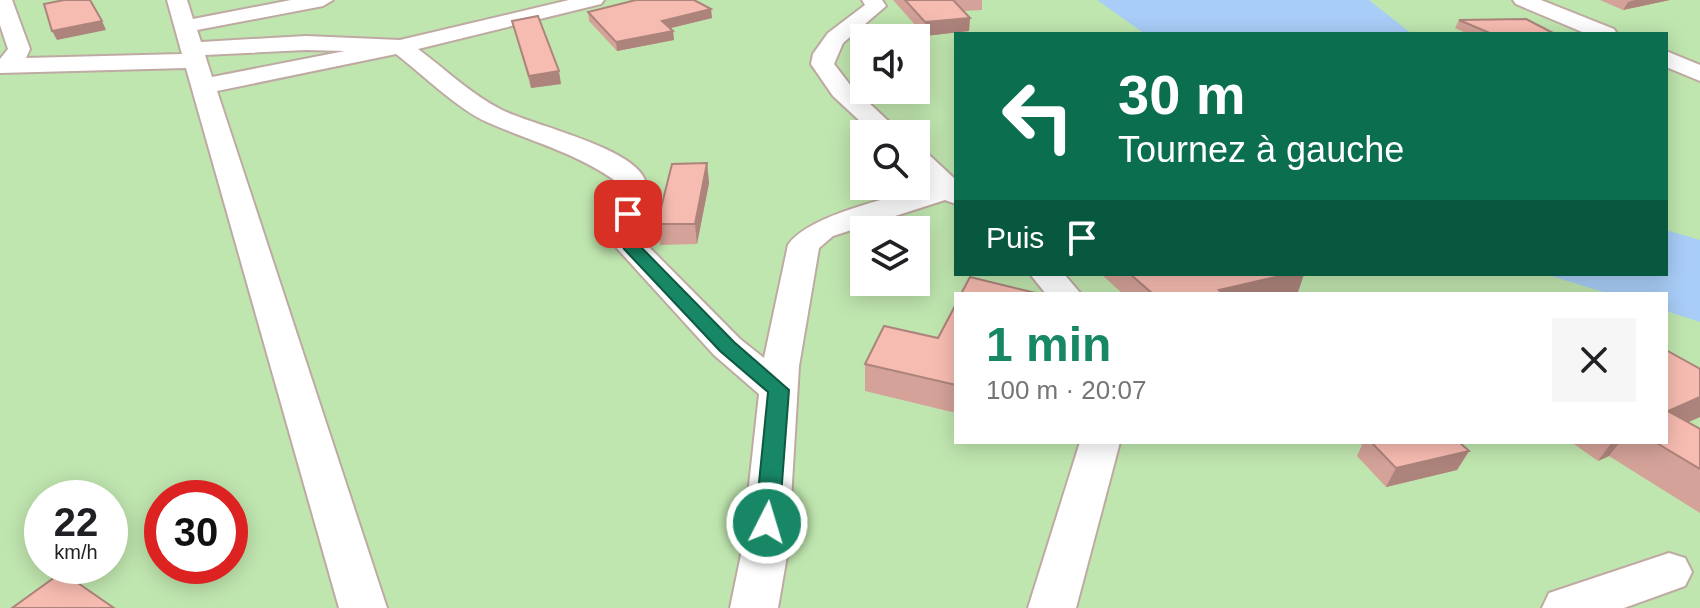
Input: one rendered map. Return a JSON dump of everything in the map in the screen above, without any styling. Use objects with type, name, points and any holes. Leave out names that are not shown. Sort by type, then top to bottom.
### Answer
[{"type":"street","points":[[2,0],[19,49],[6,66]]},
{"type":"street","points":[[191,44],[323,0]]},
{"type":"street","points":[[191,44],[400,47],[594,0]]},
{"type":"street","points":[[872,0],[876,6],[831,42],[823,55],[822,64],[842,91],[874,120]]},
{"type":"street","points":[[1523,0],[1601,32]]},
{"type":"street","points":[[6,66],[191,44],[306,43],[400,47],[492,115],[573,145],[606,161],[631,179],[633,197],[623,231],[630,245],[727,347],[779,390]]},
{"type":"street","points":[[191,44],[363,608]]},
{"type":"street","points":[[1668,59],[1700,55]]},
{"type":"street","points":[[1668,59],[1700,74]]},
{"type":"street","points":[[930,171],[953,192]]},
{"type":"street","points":[[754,608],[765,550],[779,390],[804,245],[822,230],[953,192]]},
{"type":"street","points":[[1048,276],[1062,292]]},
{"type":"street","points":[[1052,608],[1099,444]]},
{"type":"street","points":[[1566,608],[1669,572]]},
{"type":"green space","points":[[0,0],[1700,0],[1700,608],[0,608]]},
{"type":"water","points":[[1097,0],[1369,0],[1409,32],[1142,32]]},
{"type":"water","points":[[1668,231],[1700,240],[1700,322],[1668,312],[1668,292],[1604,292],[1552,276],[1668,276]]},
{"type":"building","points":[[90,0],[102,21],[52,31],[44,4]]},
{"type":"building","points":[[636,0],[694,0],[711,9],[662,21],[673,31],[616,42],[588,12]]},
{"type":"building","points":[[905,0],[953,0],[970,18],[925,22]]},
{"type":"building","points":[[538,16],[559,71],[529,76],[512,21]]},
{"type":"building","points":[[1526,19],[1551,32],[1487,32],[1459,20]]},
{"type":"building","points":[[707,163],[695,224],[657,224],[672,164]]},
{"type":"building","points":[[1132,276],[1280,276],[1219,290],[1222,292],[1151,292]]},
{"type":"building","points":[[970,277],[1032,292],[962,292]]},
{"type":"building","points":[[954,308],[954,385],[865,364],[884,326],[938,338]]},
{"type":"building","points":[[1668,351],[1700,369],[1700,397],[1668,411]]},
{"type":"building","points":[[1668,411],[1700,429],[1700,469],[1658,444],[1668,444]]},
{"type":"building","points":[[1373,444],[1461,444],[1469,451],[1396,468]]},
{"type":"building","points":[[45,584],[79,584],[114,608],[12,608]]},
{"type":"route","points":[[628,214],[623,231],[630,245],[727,347],[779,390],[767,523]]}]
